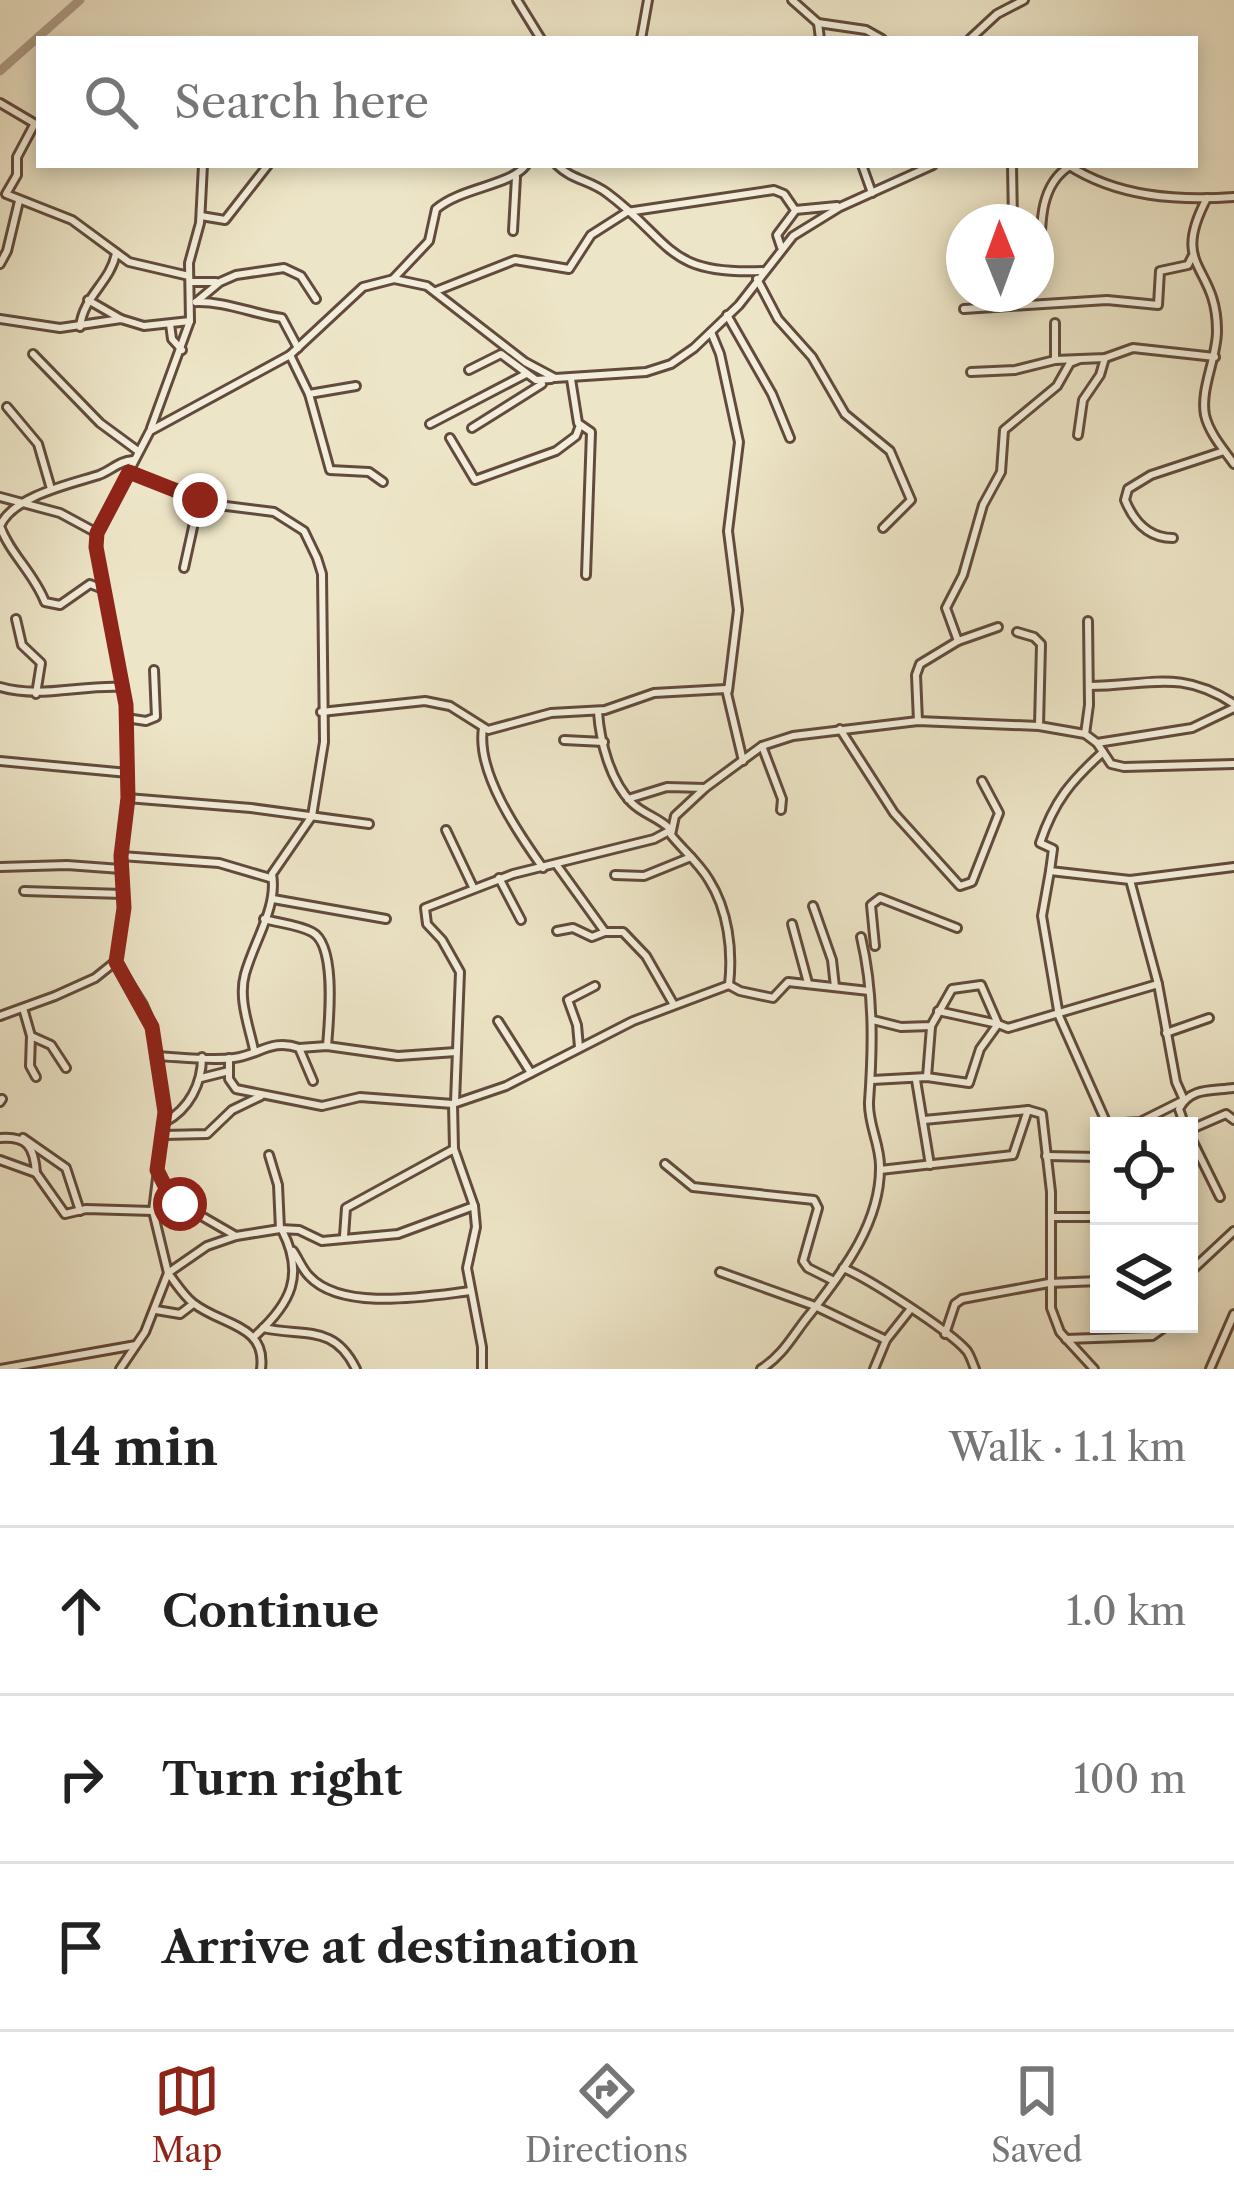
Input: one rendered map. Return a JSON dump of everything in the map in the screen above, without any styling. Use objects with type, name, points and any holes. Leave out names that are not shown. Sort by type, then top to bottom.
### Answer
[{"type":"street","points":[[517,0],[539,36]]},
{"type":"street","points":[[642,36],[648,0]]},
{"type":"street","points":[[791,0],[818,23],[877,36]]},
{"type":"street","points":[[973,36],[997,14],[1024,0]]},
{"type":"street","points":[[818,23],[820,36]]},
{"type":"street","points":[[0,103],[36,126],[17,157],[16,175],[7,194],[72,220],[142,268],[220,282]]},
{"type":"street","points":[[203,168],[201,216],[190,252],[194,302],[182,350],[150,431],[97,533],[126,718],[128,798],[116,962],[149,1018],[165,1122],[153,1211],[168,1273],[193,1304],[256,1335],[261,1369]]},
{"type":"street","points":[[201,216],[225,220],[266,168]]},
{"type":"street","points":[[394,279],[424,249],[433,215],[442,203],[473,188],[516,177],[524,168]]},
{"type":"street","points":[[560,168],[568,177],[603,190],[689,264],[760,275]]},
{"type":"street","points":[[863,168],[872,193]]},
{"type":"street","points":[[150,431],[290,355],[352,293],[394,279],[416,281],[436,291],[525,362],[555,378],[659,369],[711,332],[781,247],[840,207],[926,168]]},
{"type":"street","points":[[1012,168],[1013,204]]},
{"type":"street","points":[[1045,204],[1046,192],[1065,168]]},
{"type":"street","points":[[1074,168],[1122,190],[1234,197]]},
{"type":"street","points":[[513,231],[516,177]]},
{"type":"street","points":[[436,291],[515,260],[569,269],[591,235],[627,212],[768,190],[780,191],[795,210]]},
{"type":"street","points":[[1054,303],[1158,304],[1160,271],[1188,265],[1193,226],[1207,198]]},
{"type":"street","points":[[0,264],[19,201]]},
{"type":"street","points":[[795,210],[840,207]]},
{"type":"street","points":[[781,247],[777,235],[795,210]]},
{"type":"street","points":[[80,327],[88,300],[111,269],[116,253]]},
{"type":"street","points":[[1192,257],[1214,295],[1215,357],[1205,411],[1234,464]]},
{"type":"street","points":[[194,302],[236,275],[284,268],[301,276],[316,299]]},
{"type":"street","points":[[760,275],[778,319],[812,357],[845,414],[894,457],[911,500],[883,528]]},
{"type":"street","points":[[88,300],[144,326],[190,321]]},
{"type":"street","points":[[194,302],[282,318],[298,349]]},
{"type":"street","points":[[727,315],[772,394],[790,438]]},
{"type":"street","points":[[0,319],[43,327],[80,327],[121,319]]},
{"type":"street","points":[[1055,323],[1055,360]]},
{"type":"street","points":[[170,324],[172,339],[182,350]]},
{"type":"street","points":[[711,332],[739,442],[728,531],[738,599],[728,691],[732,725],[744,761]]},
{"type":"street","points":[[970,372],[1105,358],[1133,348],[1215,357]]},
{"type":"street","points":[[33,354],[113,435],[138,451]]},
{"type":"street","points":[[469,370],[501,354],[545,382]]},
{"type":"street","points":[[290,355],[309,394],[330,470],[369,472],[383,482]]},
{"type":"street","points":[[1078,435],[1083,400],[1105,358]]},
{"type":"street","points":[[958,641],[946,608],[963,575],[982,505],[1001,472],[1004,430],[1057,386],[1070,363],[1080,359]]},
{"type":"street","points":[[430,424],[526,374]]},
{"type":"street","points":[[472,428],[555,378]]},
{"type":"street","points":[[450,438],[475,480],[520,460],[556,451],[576,436],[580,425],[571,379]]},
{"type":"street","points":[[309,394],[356,386]]},
{"type":"street","points":[[7,407],[38,444],[51,489]]},
{"type":"street","points":[[580,425],[591,432],[586,575]]},
{"type":"street","points":[[1173,538],[1142,528],[1125,500],[1132,485],[1152,471],[1224,451]]},
{"type":"street","points":[[103,589],[88,584],[60,605],[44,601],[33,575],[0,530],[8,513],[51,489],[133,460]]},
{"type":"street","points":[[129,472],[200,500],[274,512],[298,526],[322,574],[324,742],[312,815],[271,878]]},
{"type":"street","points":[[0,497],[70,517],[97,533]]},
{"type":"street","points":[[184,568],[200,500]]},
{"type":"street","points":[[16,619],[22,645],[41,663],[36,694]]},
{"type":"street","points":[[1085,734],[1088,622]]},
{"type":"street","points":[[918,721],[916,669],[958,641],[998,627]]},
{"type":"street","points":[[1017,632],[1041,644],[1039,726]]},
{"type":"street","points":[[126,718],[146,721],[156,717],[154,670]]},
{"type":"street","points":[[1089,686],[1183,680],[1210,689],[1234,706],[1192,728],[1096,742]]},
{"type":"street","points":[[0,686],[36,694],[85,685],[124,687]]},
{"type":"street","points":[[321,712],[424,701],[451,706],[483,728],[551,713],[598,712],[666,691],[728,691]]},
{"type":"street","points":[[598,712],[610,767],[628,799],[661,819],[709,880],[728,924],[729,985]]},
{"type":"street","points":[[482,1369],[466,1268],[476,1227],[474,1206],[454,1149],[460,972],[427,924],[425,908],[499,878],[654,839],[671,830],[675,816],[705,788],[762,746],[783,738],[918,721],[1039,726],[1085,734],[1111,764],[1234,764]]},
{"type":"street","points":[[483,728],[485,754],[511,823],[543,868]]},
{"type":"street","points":[[840,729],[894,813],[960,886],[972,882],[998,820],[997,803],[982,781]]},
{"type":"street","points":[[565,740],[604,742]]},
{"type":"street","points":[[762,746],[782,799],[781,810]]},
{"type":"street","points":[[1103,752],[1063,791],[1040,843],[1053,849],[1042,916],[1059,1016],[1104,1117]]},
{"type":"street","points":[[0,761],[128,772]]},
{"type":"street","points":[[628,799],[667,788],[705,788]]},
{"type":"street","points":[[128,798],[369,824]]},
{"type":"street","points":[[446,830],[473,887]]},
{"type":"street","points":[[121,856],[220,862],[271,878]]},
{"type":"street","points":[[615,875],[644,876],[691,857]]},
{"type":"street","points":[[556,864],[605,932]]},
{"type":"street","points":[[0,867],[121,869]]},
{"type":"street","points":[[1050,872],[1130,880],[1234,867]]},
{"type":"street","points":[[254,1050],[243,982],[275,891],[271,878]]},
{"type":"street","points":[[499,878],[521,920]]},
{"type":"street","points":[[1130,880],[1184,1100],[1178,1109],[1182,1117]]},
{"type":"street","points":[[24,891],[123,894]]},
{"type":"street","points":[[273,898],[386,919]]},
{"type":"street","points":[[875,946],[871,905],[880,898],[956,928]]},
{"type":"street","points":[[813,905],[832,960],[835,987]]},
{"type":"street","points":[[265,919],[311,931],[325,946],[330,990],[327,1046]]},
{"type":"street","points":[[792,924],[808,983]]},
{"type":"street","points":[[557,931],[574,928],[592,937],[623,932],[646,956],[674,1005]]},
{"type":"street","points":[[761,1369],[773,1365],[834,1281],[857,1249],[868,1221],[880,1169],[869,1112],[873,1020],[861,937]]},
{"type":"street","points":[[0,1016],[95,978],[116,962]]},
{"type":"street","points":[[229,1058],[233,1087],[322,1106],[361,1097],[454,1103],[506,1086],[579,1047],[729,985],[773,998],[787,982],[869,991]]},
{"type":"street","points":[[938,1011],[1008,1028],[1158,984]]},
{"type":"street","points":[[927,1077],[931,1026],[952,989],[981,985],[998,1024]]},
{"type":"street","points":[[579,1047],[568,1000],[596,986]]},
{"type":"street","points":[[23,1008],[31,1036],[30,1066],[36,1077]]},
{"type":"street","points":[[1166,1033],[1209,1018]]},
{"type":"street","points":[[873,1020],[901,1028],[931,1026]]},
{"type":"street","points":[[498,1022],[531,1073]]},
{"type":"street","points":[[872,1080],[927,1077],[969,1083],[980,1049],[998,1024]]},
{"type":"street","points":[[31,1036],[51,1045],[66,1068]]},
{"type":"street","points":[[155,1056],[229,1058],[283,1044],[398,1056],[456,1052]]},
{"type":"street","points":[[299,1048],[314,1081]]},
{"type":"street","points":[[165,1122],[179,1113],[201,1078],[202,1057]]},
{"type":"street","points":[[201,1078],[229,1071]]},
{"type":"street","points":[[916,1078],[930,1165]]},
{"type":"street","points":[[1153,1117],[1196,1091],[1234,1088]]},
{"type":"street","points":[[164,1135],[207,1134],[232,1111],[264,1094]]},
{"type":"street","points":[[880,1169],[1013,1155],[1028,1110]]},
{"type":"street","points":[[924,1120],[1028,1110],[1042,1114],[1054,1317],[1066,1339],[1094,1369]]},
{"type":"street","points":[[1198,1125],[1218,1115],[1234,1120]]},
{"type":"street","points":[[0,1138],[22,1138],[66,1168],[80,1210]]},
{"type":"street","points":[[22,1138],[32,1150],[36,1173],[61,1211],[153,1211]]},
{"type":"street","points":[[344,1237],[346,1208],[454,1149]]},
{"type":"street","points":[[1198,1151],[1220,1197]]},
{"type":"street","points":[[269,1155],[278,1185],[281,1229],[310,1277],[339,1293],[404,1298],[471,1291]]},
{"type":"street","points":[[1046,1156],[1090,1157]]},
{"type":"street","points":[[0,1160],[36,1173]]},
{"type":"street","points":[[665,1164],[693,1187],[814,1200],[818,1208],[802,1261],[834,1281]]},
{"type":"street","points":[[157,1170],[172,1199],[236,1236]]},
{"type":"street","points":[[120,1369],[155,1310],[168,1273],[207,1246],[281,1229],[299,1230],[322,1240],[398,1234],[474,1206]]},
{"type":"street","points":[[1051,1217],[1090,1217]]},
{"type":"street","points":[[1198,1265],[1234,1231]]},
{"type":"street","points":[[256,1335],[288,1301],[292,1251]]},
{"type":"street","points":[[843,1268],[868,1279],[945,1334],[967,1351],[975,1369]]},
{"type":"street","points":[[720,1271],[815,1306],[886,1340]]},
{"type":"street","points":[[945,1334],[962,1299],[1049,1283],[1090,1281]]},
{"type":"street","points":[[155,1310],[180,1314],[193,1304]]},
{"type":"street","points":[[874,1369],[886,1340],[910,1310]]},
{"type":"street","points":[[1210,1369],[1234,1314]]},
{"type":"street","points":[[263,1328],[340,1343],[356,1369]]},
{"type":"street","points":[[1066,1339],[1156,1333]]},
{"type":"street","points":[[0,1369],[136,1345]]},
{"type":"waterway","points":[[39,36],[80,0]]},
{"type":"waterway","points":[[0,71],[36,39]]},
{"type":"route","points":[[180,1204],[172,1199],[157,1170],[165,1112],[152,1027],[116,962],[124,908],[126,705],[96,547],[97,533],[129,472],[200,500]]}]
